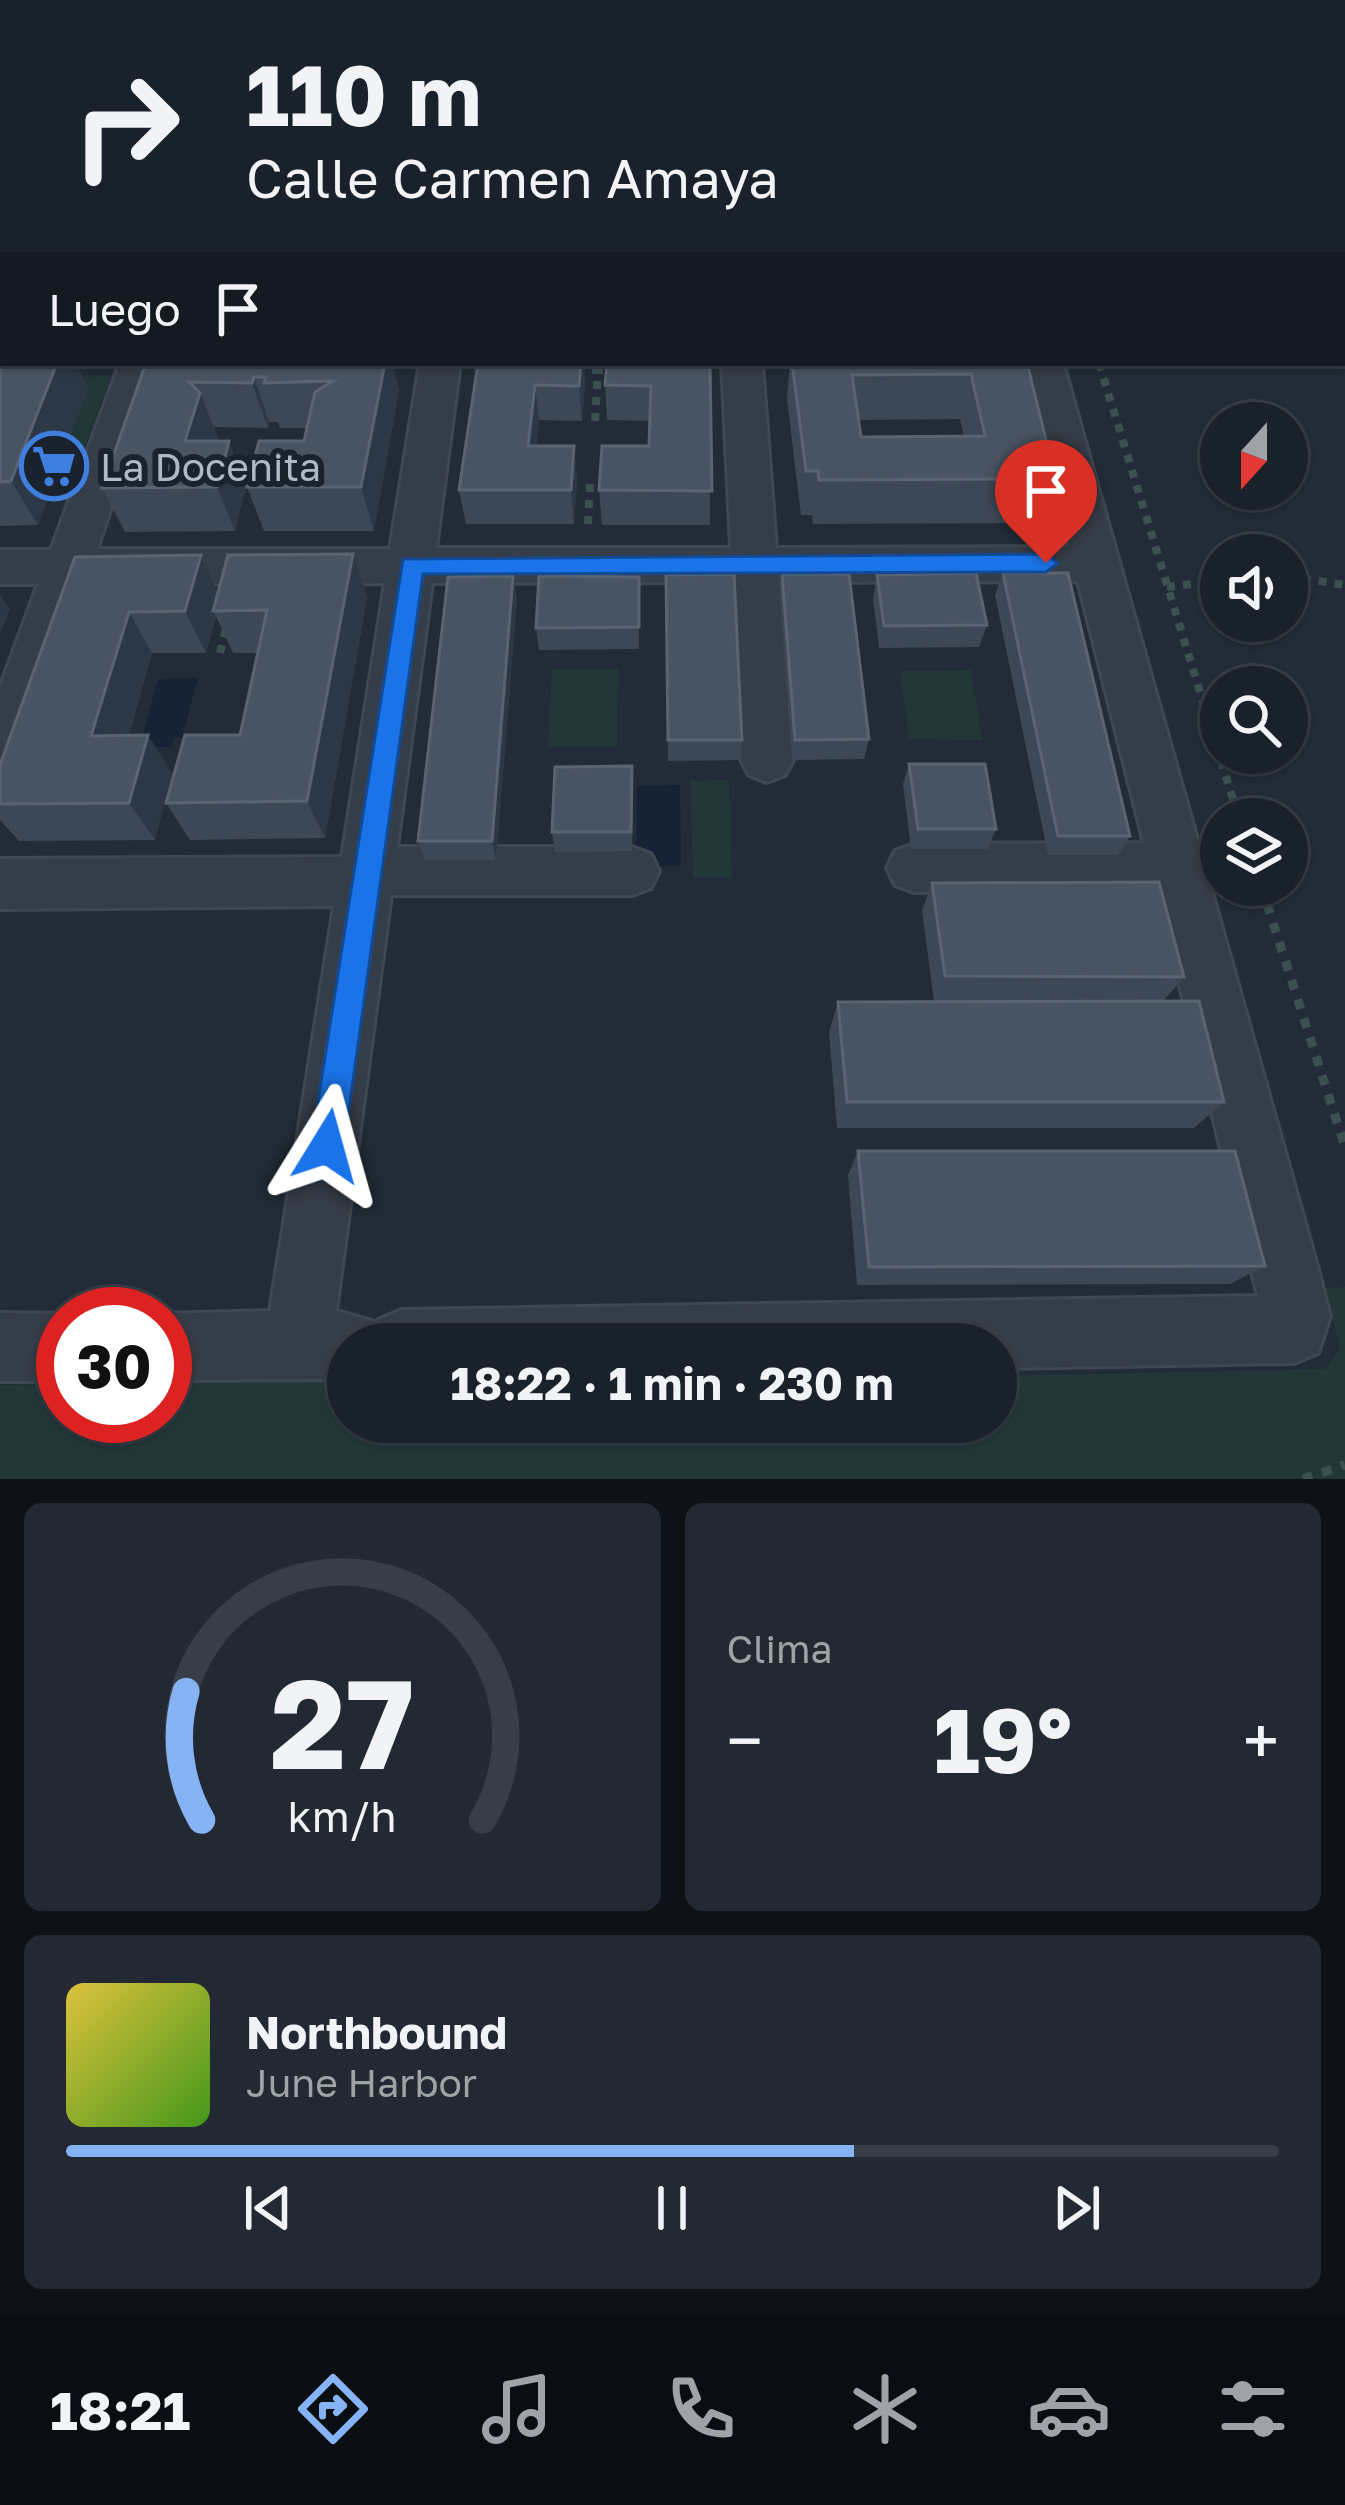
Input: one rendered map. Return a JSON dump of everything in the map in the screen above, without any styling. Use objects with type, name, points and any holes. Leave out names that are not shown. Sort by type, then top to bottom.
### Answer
[{"type":"street","points":[[0,758],[139,366]]},
{"type":"street","points":[[192,1332],[323,1345],[354,876],[412,565],[440,366]]},
{"type":"street","points":[[742,366],[766,760]]},
{"type":"street","points":[[1017,1334],[1294,1329],[1296,1318],[1044,366]]},
{"type":"street","points":[[0,567],[1097,564]]},
{"type":"street","points":[[914,868],[1177,867]]},
{"type":"street","points":[[0,884],[632,871]]},
{"type":"street","points":[[0,1347],[36,1337]]},
{"type":"path","points":[[1100,366],[1233,798]]},
{"type":"path","points":[[575,370],[621,373]]},
{"type":"path","points":[[595,421],[598,373]]},
{"type":"path","points":[[588,524],[590,481]]},
{"type":"path","points":[[1308,579],[1345,585]]},
{"type":"path","points":[[1167,586],[1200,582]]},
{"type":"path","points":[[220,652],[229,616]]},
{"type":"path","points":[[1268,906],[1345,1147]]},
{"type":"path","points":[[1303,1479],[1345,1465]]},
{"type":"green space","points":[[111,376],[79,463],[61,463],[87,388],[32,389],[38,377]]},
{"type":"green space","points":[[552,669],[618,669],[617,746],[548,746]]},
{"type":"green space","points":[[971,670],[982,740],[909,739],[900,671]]},
{"type":"green space","points":[[729,780],[732,878],[693,878],[690,781]]},
{"type":"green space","points":[[1345,1287],[1345,1479],[0,1479],[0,1385],[36,1384],[36,1443],[192,1443],[192,1383],[327,1380],[327,1443],[1017,1443],[1017,1376],[1325,1369],[1340,1348],[1325,1288]]},
{"type":"water","points":[[198,678],[182,737],[174,738],[171,747],[148,747],[150,738],[142,737],[158,679]]},
{"type":"water","points":[[680,785],[681,866],[636,866],[637,786]]},
{"type":"building","points":[[0,366],[56,366],[11,481],[0,482]]},
{"type":"building","points":[[145,366],[384,366],[361,487],[247,487],[259,441],[304,441],[315,392],[333,381],[264,383],[266,377],[254,377],[252,383],[189,382],[200,393],[185,441],[229,441],[217,487],[102,488]]},
{"type":"building","points":[[478,366],[581,366],[579,386],[535,385],[528,446],[574,446],[571,490],[459,490]]},
{"type":"building","points":[[607,366],[710,366],[712,491],[599,490],[602,446],[649,446],[651,386],[605,385]]},
{"type":"building","points":[[792,366],[1028,366],[1053,468],[1041,468],[1043,478],[1031,479],[819,480],[818,471],[806,471]],"holes":[[[971,374],[985,436],[861,437],[852,375]]]},
{"type":"building","points":[[353,554],[307,801],[166,803],[185,735],[240,735],[267,610],[213,611],[228,555]]},
{"type":"building","points":[[201,555],[185,611],[129,612],[91,736],[148,735],[129,803],[0,804],[0,765],[75,557]]},
{"type":"building","points":[[976,573],[987,625],[884,626],[877,575]]},
{"type":"building","points":[[1003,573],[1068,573],[1130,836],[1058,836]]},
{"type":"building","points":[[734,574],[742,740],[668,740],[666,575]]},
{"type":"building","points":[[782,574],[849,574],[869,739],[795,740]]},
{"type":"building","points":[[513,576],[492,841],[418,841],[448,577]]},
{"type":"building","points":[[539,576],[639,577],[639,627],[536,628]]},
{"type":"building","points":[[909,764],[985,764],[996,829],[918,829]]},
{"type":"building","points":[[632,766],[631,832],[552,832],[555,767]]},
{"type":"building","points":[[1159,882],[1184,977],[945,976],[932,883]]},
{"type":"building","points":[[1199,1001],[1224,1102],[847,1102],[838,1002]]},
{"type":"building","points":[[858,1151],[1235,1151],[1265,1266],[869,1267]]},
{"type":"place","name":"La Docenita","points":[[54,466]]},
{"type":"route","points":[[327,1146],[412,565],[1046,563]]}]
